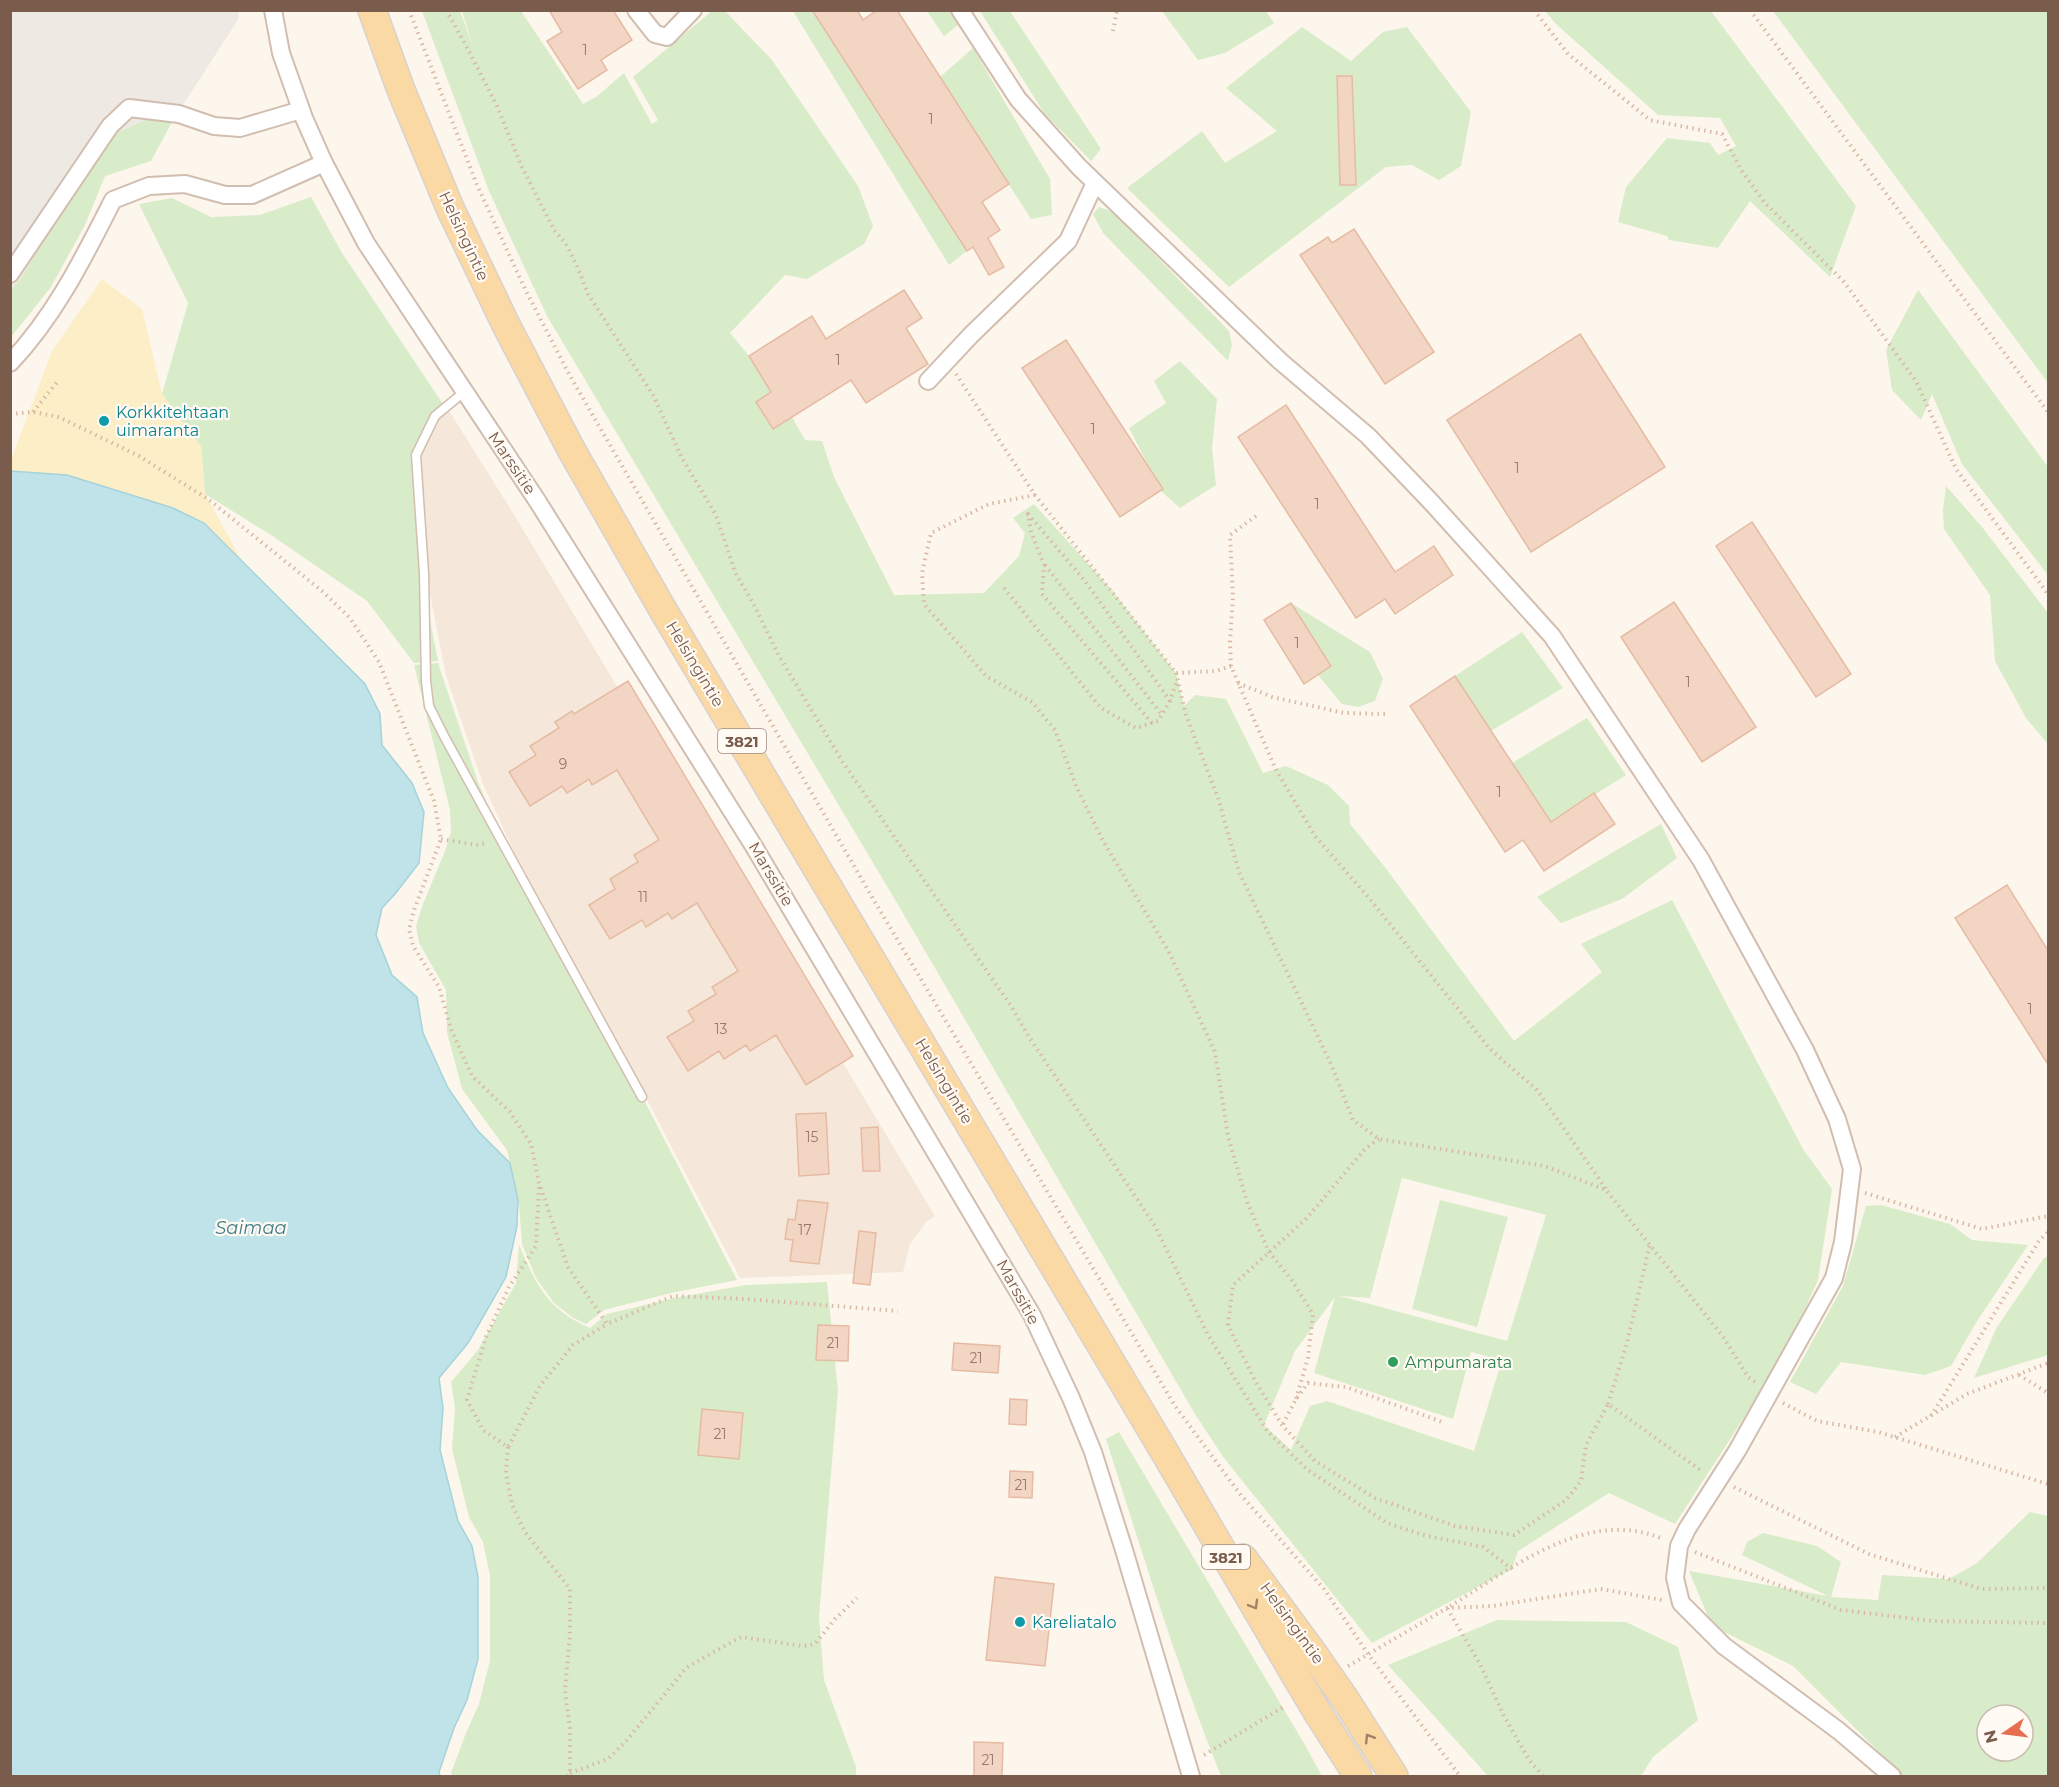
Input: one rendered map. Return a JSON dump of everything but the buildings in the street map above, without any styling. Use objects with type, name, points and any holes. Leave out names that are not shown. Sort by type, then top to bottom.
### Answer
[{"type":"main road","name":"Helsingintie","points":[[372,10],[401,90],[450,208],[506,325],[572,452],[669,620],[1291,1668],[1358,1776]]},
{"type":"main road","name":"Helsingintie","points":[[1161,1446],[1313,1653],[1394,1776]]},
{"type":"street","name":"Marssitie","points":[[273,10],[281,53],[301,110],[324,163],[366,243],[538,502],[753,845],[1032,1314],[1093,1452],[1191,1776]]},
{"type":"street","points":[[636,10],[654,34],[667,37],[693,10]]},
{"type":"street","points":[[960,10],[1018,99],[1095,183],[1280,361],[1368,436],[1552,636],[1701,860],[1794,1030],[1837,1119],[1852,1169],[1843,1242],[1834,1278],[1803,1337],[1719,1480],[1698,1510],[1679,1546],[1675,1578],[1681,1603],[1724,1646],[1839,1731],[1892,1776]]},
{"type":"street","points":[[10,274],[110,126],[129,108],[179,114],[214,126],[240,128],[301,110]]},
{"type":"street","points":[[10,363],[23,350],[58,300],[113,200],[149,186],[185,184],[225,195],[252,195],[324,163]]},
{"type":"street","points":[[927,381],[1068,241],[1095,183]]},
{"type":"lane","points":[[464,392],[435,416],[416,454],[429,706],[642,1097]]},
{"type":"path","points":[[409,10],[477,185],[525,289],[570,376],[866,886],[1175,1407],[1240,1494],[1324,1589],[1368,1654],[1460,1776]]},
{"type":"path","points":[[446,10],[464,40],[521,165],[554,230],[566,244],[577,266],[588,294],[653,395],[682,458],[716,515],[735,572],[779,656],[842,761],[1011,1005],[1029,1037],[1155,1226],[1208,1335],[1261,1423],[1284,1449],[1308,1470],[1387,1523],[1423,1535],[1483,1547],[1512,1569]]},
{"type":"path","points":[[1113,31],[1117,10]]},
{"type":"path","points":[[1533,10],[1568,54],[1650,120],[1722,134],[1742,171],[1764,202],[1844,282],[1916,381],[1956,469],[2049,594]]},
{"type":"path","points":[[1750,10],[2049,412]]},
{"type":"path","points":[[947,361],[1035,495],[1176,673],[1186,715],[1218,798],[1239,872],[1331,1064],[1353,1120],[1379,1139],[1545,1166],[1606,1190]]},
{"type":"path","points":[[33,412],[58,381]]},
{"type":"path","points":[[10,414],[33,412],[59,417],[139,456],[208,499],[322,591],[350,618],[380,662],[434,801],[441,838],[409,929],[413,946],[439,987],[451,1029],[472,1076],[510,1112],[531,1144],[539,1183],[568,1267],[608,1323]]},
{"type":"path","points":[[1035,495],[988,504],[931,533],[922,573],[924,604],[986,676],[1032,702],[1054,730],[1076,786],[1103,841],[1168,950],[1215,1052],[1228,1136],[1246,1202],[1269,1252],[1313,1314],[1308,1358],[1296,1399]]},
{"type":"path","points":[[1162,715],[1044,564],[1031,532],[1028,514],[1085,581],[1170,701]]},
{"type":"path","points":[[1256,516],[1230,535],[1233,598],[1231,666],[1275,768],[1314,836],[1369,898],[1490,1049],[1537,1090],[1606,1190],[1724,1338],[1748,1377],[1768,1394],[1817,1421],[1894,1437],[2049,1484]]},
{"type":"path","points":[[1044,564],[1042,594],[1152,723]]},
{"type":"path","points":[[1004,588],[1101,708],[1136,728],[1158,721],[1178,681]]},
{"type":"path","points":[[1176,673],[1216,671],[1231,666]]},
{"type":"path","points":[[1238,682],[1272,697],[1344,713],[1385,714]]},
{"type":"path","points":[[441,838],[476,844],[500,839]]},
{"type":"path","points":[[1379,1139],[1365,1149],[1307,1218],[1233,1285],[1228,1325],[1254,1379],[1282,1425],[1315,1461],[1375,1498],[1455,1526],[1514,1535],[1566,1500],[1581,1481],[1586,1445],[1608,1404],[1627,1343],[1650,1245]]},
{"type":"path","points":[[508,1447],[483,1430],[467,1400],[486,1336],[509,1287],[536,1246],[539,1183]]},
{"type":"path","points":[[1850,1189],[1982,1229],[2049,1216]]},
{"type":"path","points":[[1931,1416],[2039,1241],[2049,1232]]},
{"type":"path","points":[[857,1598],[835,1619],[816,1644],[802,1646],[741,1637],[687,1667],[627,1740],[608,1759],[569,1775],[570,1730],[565,1690],[570,1634],[570,1589],[525,1532],[512,1505],[506,1473],[508,1447],[540,1386],[573,1345],[608,1323],[673,1296],[746,1299],[898,1311]]},
{"type":"path","points":[[1894,1437],[1967,1394],[2049,1363]]},
{"type":"path","points":[[2018,1374],[2049,1393]]},
{"type":"path","points":[[1282,1425],[1308,1383],[1346,1387],[1445,1423]]},
{"type":"path","points":[[1608,1404],[1700,1470],[1869,1554],[1981,1589],[2049,1588]]},
{"type":"path","points":[[1347,1666],[1447,1608],[1492,1605],[1601,1589],[1681,1603]]},
{"type":"path","points":[[1207,1764],[1204,1755],[1285,1706]]},
{"type":"shaded area","points":[[11,11],[238,11],[239,18],[172,122],[150,119],[11,290]]},
{"type":"shaded area","points":[[448,409],[513,513],[935,1216],[926,1222],[910,1244],[903,1272],[740,1278],[517,858],[483,784],[446,676],[426,574],[418,455],[436,418]]},
{"type":"green space","points":[[422,11],[460,11],[474,49],[462,11],[521,11],[583,104],[596,97],[624,73],[652,124],[658,120],[633,77],[712,11],[725,11],[772,60],[858,186],[873,226],[864,244],[807,279],[785,275],[730,333],[749,356],[771,392],[756,402],[772,429],[792,417],[805,440],[822,441],[834,477],[894,595],[984,593],[1019,556],[1025,533],[1013,518],[1034,504],[1112,590],[1176,673],[1184,706],[1195,695],[1226,699],[1263,773],[1286,766],[1328,785],[1349,806],[1350,824],[1384,866],[1514,1041],[1602,972],[1581,944],[1672,900],[1803,1149],[1832,1189],[1818,1280],[1784,1356],[1675,1524],[1609,1493],[1518,1551],[1512,1569],[1372,1643],[1224,1458],[1195,1414],[897,903],[547,316],[489,191]],"holes":[[[1402,1178],[1546,1215],[1507,1341],[1340,1296],[1370,1298]],[[1335,1297],[1314,1373],[1453,1419],[1471,1352],[1502,1360],[1474,1451],[1327,1401],[1310,1406],[1291,1450],[1264,1425],[1295,1351]]]},
{"type":"green space","points":[[793,11],[812,11],[967,251],[949,265]]},
{"type":"green space","points":[[927,11],[960,11],[966,19],[944,36]]},
{"type":"green space","points":[[980,11],[1010,11],[1101,149],[1091,161],[1044,113]]},
{"type":"green space","points":[[1162,11],[1266,11],[1274,23],[1225,53],[1198,60]]},
{"type":"green space","points":[[1545,11],[1711,11],[1856,206],[1830,277],[1750,201],[1718,248],[1669,240],[1667,236],[1618,222],[1626,187],[1667,138],[1710,143],[1718,155],[1736,146],[1720,118],[1658,115],[1556,24]]},
{"type":"green space","points":[[1773,11],[2048,11],[2048,383]]},
{"type":"green space","points":[[1302,27],[1351,61],[1383,32],[1407,27],[1471,112],[1461,166],[1439,180],[1412,165],[1386,167],[1229,287],[1127,188],[1202,131],[1225,163],[1277,131],[1226,88]]},
{"type":"green space","points":[[973,48],[1050,179],[1052,215],[1031,219],[940,77]]},
{"type":"green space","points":[[150,118],[172,122],[151,161],[105,176],[85,225],[51,287],[11,337],[11,290],[24,274],[76,183],[110,136]]},
{"type":"green space","points":[[311,197],[342,253],[443,404],[413,455],[421,574],[438,661],[414,663],[367,601],[271,535],[205,494],[201,447],[162,394],[188,303],[139,204],[172,198],[211,217],[260,215]]},
{"type":"green space","points":[[1099,207],[1113,212],[1229,331],[1232,345],[1228,361],[1103,233],[1093,214]]},
{"type":"green space","points":[[1918,290],[2048,467],[2048,575],[1962,464],[1932,394],[1921,420],[1892,390],[1886,350]]},
{"type":"green space","points":[[1180,361],[1217,399],[1212,448],[1216,485],[1180,508],[1162,492],[1129,428],[1166,403],[1154,381]]},
{"type":"green space","points":[[1946,486],[1982,527],[2048,613],[2048,744],[2026,718],[1995,661],[1990,595],[1944,529],[1943,510]]},
{"type":"green space","points":[[1291,603],[1370,652],[1383,679],[1375,701],[1358,707],[1342,704],[1318,675],[1331,666]]},
{"type":"green space","points":[[1522,632],[1563,688],[1491,731],[1455,676]]},
{"type":"green space","points":[[438,663],[479,785],[503,838],[641,1100],[644,1100],[737,1280],[671,1293],[604,1310],[586,1324],[572,1317],[554,1303],[536,1278],[522,1244],[519,1204],[507,1150],[462,1089],[447,1032],[446,990],[419,943],[416,926],[451,832],[450,810],[414,665]]},
{"type":"green space","points":[[1587,718],[1626,775],[1551,822],[1512,763]]},
{"type":"green space","points":[[1661,824],[1677,858],[1622,899],[1561,923],[1537,897]]},
{"type":"green space","name":"Ampumarata","points":[[1440,1200],[1508,1217],[1477,1327],[1412,1309]]},
{"type":"green space","points":[[1881,1205],[1950,1224],[1972,1240],[2028,1245],[1977,1321],[1951,1366],[1925,1375],[1841,1362],[1816,1394],[1790,1382],[1843,1286],[1866,1206]]},
{"type":"green space","points":[[519,1245],[545,1295],[563,1313],[590,1328],[607,1314],[674,1298],[746,1285],[827,1282],[838,1391],[819,1617],[824,1680],[856,1767],[856,1776],[453,1776],[451,1773],[479,1704],[490,1661],[490,1575],[483,1542],[469,1517],[452,1449],[455,1408],[451,1382],[478,1350],[516,1283]]},
{"type":"green space","points":[[2048,1256],[2048,1355],[1974,1378],[1997,1327],[2044,1258]]},
{"type":"green space","points":[[1119,1432],[1322,1776],[1221,1776],[1175,1651],[1106,1439]]},
{"type":"green space","points":[[2030,1512],[2048,1516],[2048,1776],[1903,1776],[1793,1666],[1712,1626],[1689,1571],[1828,1596],[1742,1555],[1747,1542],[1763,1533],[1817,1546],[1841,1562],[1831,1597],[1878,1600],[1882,1575],[1949,1579],[1977,1563]]},
{"type":"green space","points":[[1497,1620],[1626,1622],[1678,1647],[1698,1720],[1653,1757],[1641,1776],[1488,1776],[1388,1665]]},
{"type":"sand","name":"Korkkitehtaan uimaranta","points":[[102,279],[142,309],[162,394],[201,447],[205,494],[242,561],[204,523],[173,508],[67,475],[11,471],[10,463],[52,351]]},
{"type":"water","name":"Saimaa","points":[[10,471],[67,475],[173,508],[204,523],[365,684],[380,714],[382,745],[412,783],[424,812],[419,863],[382,908],[376,935],[392,975],[417,997],[423,1033],[448,1088],[477,1130],[510,1163],[518,1200],[517,1226],[506,1277],[468,1343],[439,1378],[443,1408],[440,1450],[458,1521],[472,1546],[478,1577],[478,1659],[467,1700],[454,1728],[439,1772],[440,1776],[11,1776]]},
{"type":"place","name":"Korkkitehtaan uimaranta","points":[[104,421]]},
{"type":"place","name":"Ampumarata","points":[[1393,1362]]},
{"type":"place","name":"Kareliatalo","points":[[1020,1622]]}]
